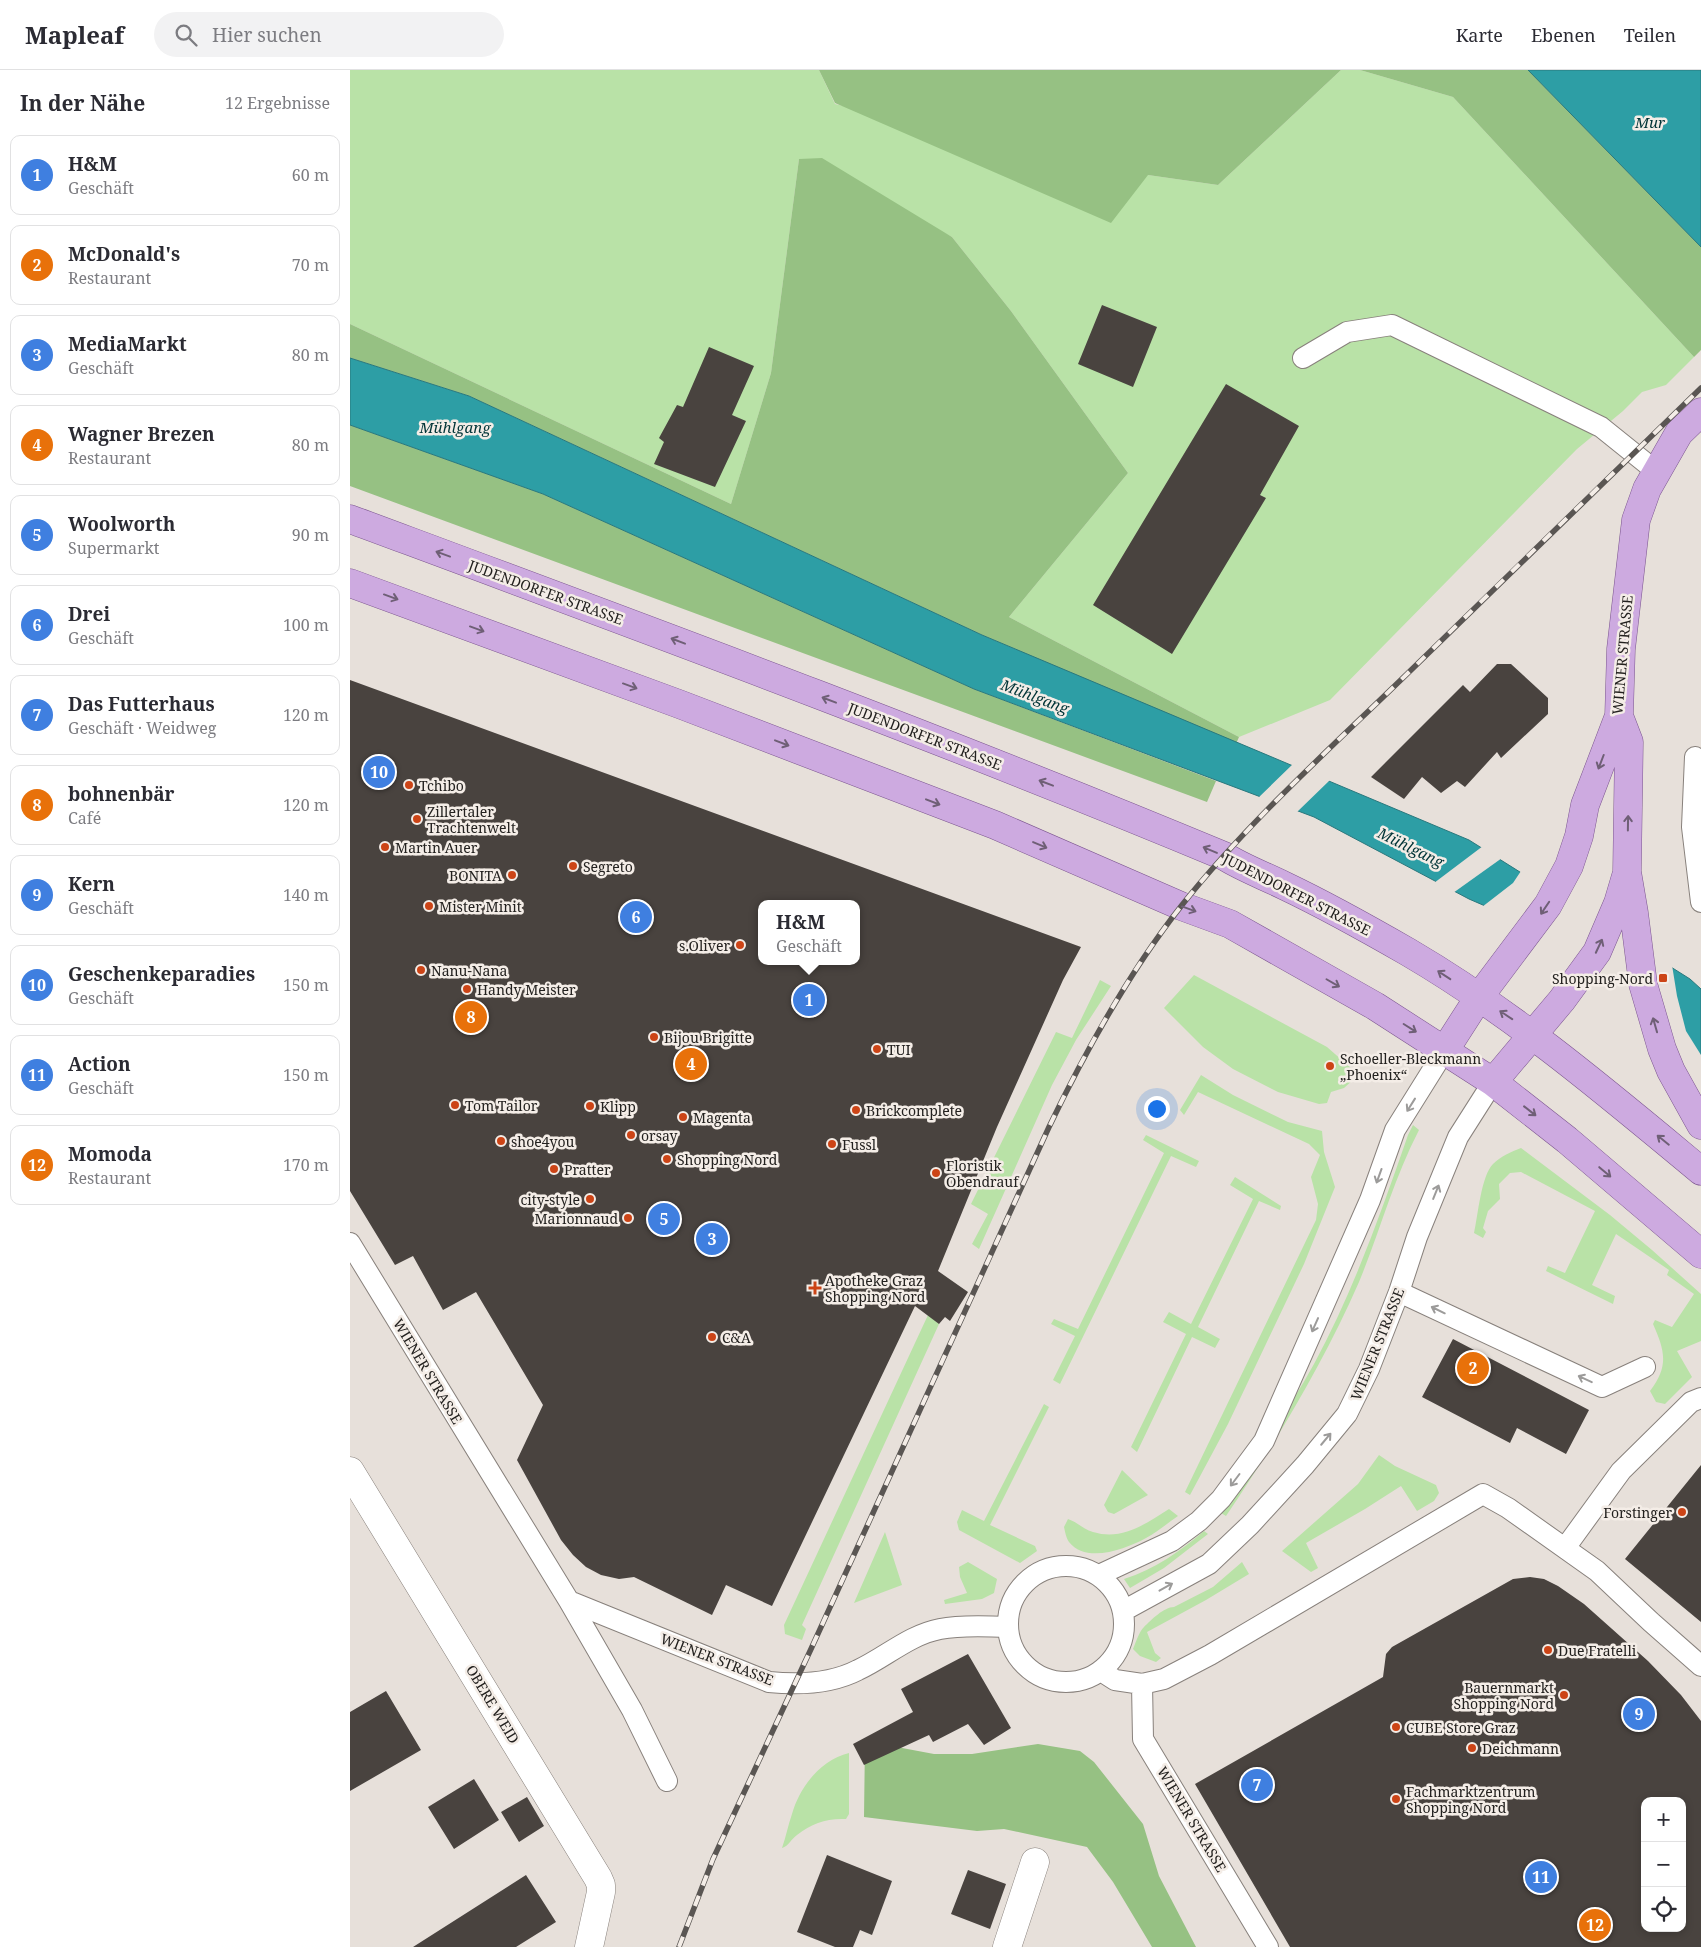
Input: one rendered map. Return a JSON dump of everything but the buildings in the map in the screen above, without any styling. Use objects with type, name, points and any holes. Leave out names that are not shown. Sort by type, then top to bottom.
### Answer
[{"type":"main road","name":"WIENER STRASSE","points":[[1445,1050],[1479,997],[1548,905],[1569,866],[1579,836],[1585,805],[1619,716],[1620,648],[1634,528],[1647,489],[1679,434],[1699,414]]},
{"type":"main road","name":"JUDENDORFER STRASSE","points":[[350,519],[677,641],[1091,801],[1224,856],[1236,864],[1286,886],[1408,952],[1479,997]]},
{"type":"main road","points":[[350,583],[679,704],[995,825],[1181,906],[1230,924],[1375,1006],[1493,1082],[1567,1140],[1701,1254]]},
{"type":"main road","points":[[1619,716],[1629,742],[1626,908],[1643,984],[1662,1049],[1671,1071],[1701,1125]]},
{"type":"main road","points":[[1493,1082],[1562,1000],[1626,908]]},
{"type":"main road","points":[[1479,997],[1532,1034],[1701,1171]]},
{"type":"street","name":"OBERE WEID","points":[[350,1470],[598,1878],[602,1892],[589,1947]]},
{"type":"street","points":[[1007,1947],[1035,1862]]},
{"type":"lane","points":[[1303,358],[1347,332],[1392,325],[1601,427],[1657,472]]},
{"type":"lane","points":[[1695,757],[1692,827],[1701,902]]},
{"type":"lane","points":[[1099,1575],[1172,1541],[1199,1521],[1221,1498],[1264,1441],[1370,1200],[1395,1130],[1445,1050]]},
{"type":"lane","name":"WIENER STRASSE","points":[[1123,1611],[1209,1564],[1250,1525],[1305,1465],[1347,1414],[1369,1369],[1399,1292],[1417,1237],[1458,1137],[1493,1082]]},
{"type":"lane","name":"WIENER STRASSE","points":[[350,1243],[569,1601],[632,1710],[667,1781]]},
{"type":"lane","points":[[1399,1292],[1602,1387],[1645,1367]]},
{"type":"lane","points":[[1565,1548],[1621,1471],[1691,1402],[1701,1398]]},
{"type":"lane","points":[[1101,1671],[1115,1680],[1142,1684],[1164,1679],[1210,1655],[1483,1494],[1508,1508],[1597,1571],[1701,1666]]},
{"type":"lane","points":[[1074,1565],[1093,1571],[1109,1583],[1120,1599],[1123,1611],[1125,1619],[1123,1639],[1115,1657],[1101,1671],[1083,1680],[1063,1682],[1044,1678],[1027,1667],[1015,1653],[1009,1636],[1008,1617],[1012,1599],[1023,1584],[1038,1572],[1055,1566],[1074,1565]]},
{"type":"lane","name":"WIENER STRASSE","points":[[569,1601],[769,1682],[794,1685],[825,1681],[858,1670],[891,1650],[940,1629],[987,1626],[1008,1627]]},
{"type":"lane","name":"WIENER STRASSE","points":[[1142,1684],[1143,1739],[1268,1947]]},
{"type":"green space","points":[[350,70],[819,70],[835,104],[1148,175],[1218,185],[1341,70],[1360,70],[1453,97],[1694,357],[1666,385],[1642,392],[1623,411],[1577,449],[1330,700],[1239,737],[1009,617],[1128,473],[1011,311],[952,237],[799,159],[771,373],[731,504],[350,324]]},
{"type":"green space","points":[[819,70],[1341,70],[1218,185],[1148,175],[1111,223],[835,103]]},
{"type":"green space","points":[[1360,70],[1528,70],[1701,247],[1701,350],[1694,357],[1453,97]]},
{"type":"green space","points":[[822,158],[952,237],[1011,311],[1128,473],[1009,617],[1239,737],[1236,744],[982,635],[469,396],[350,358],[350,324],[731,504],[771,373],[799,159]]},
{"type":"green space","points":[[350,425],[543,494],[974,689],[1216,781],[1207,802],[350,486]]},
{"type":"green space","points":[[1194,975],[1327,1047],[1351,1068],[1353,1080],[1344,1088],[1331,1092],[1327,1103],[1319,1104],[1278,1092],[1233,1069],[1203,1047],[1164,1008]]},
{"type":"green space","points":[[1100,980],[1111,986],[1076,1040],[1052,1085],[979,1249],[972,1244],[988,1214],[971,1204],[1056,1032],[1072,1038]]},
{"type":"green space","points":[[1201,1075],[1233,1095],[1288,1122],[1322,1131],[1324,1152],[1335,1187],[1304,1264],[1228,1424],[1190,1495],[1185,1492],[1316,1220],[1318,1204],[1311,1177],[1320,1155],[1309,1144],[1198,1092],[1184,1115],[1180,1110]]},
{"type":"green space","points":[[1413,1125],[1419,1130],[1402,1167],[1367,1263],[1345,1313],[1298,1402],[1226,1516],[1221,1513],[1299,1390],[1328,1337],[1354,1280]]},
{"type":"green space","points":[[1146,1135],[1199,1161],[1196,1167],[1171,1156],[1060,1384],[1053,1380],[1075,1336],[1051,1324],[1054,1319],[1078,1329],[1164,1153],[1143,1140]]},
{"type":"green space","points":[[1521,1148],[1610,1215],[1701,1294],[1701,1341],[1677,1351],[1692,1377],[1665,1404],[1656,1402],[1650,1391],[1660,1374],[1663,1358],[1660,1342],[1653,1324],[1655,1320],[1672,1327],[1694,1294],[1667,1275],[1669,1270],[1616,1234],[1592,1285],[1615,1296],[1613,1304],[1546,1271],[1548,1266],[1565,1273],[1595,1211],[1521,1172],[1510,1173],[1499,1184],[1500,1199],[1488,1211],[1483,1228],[1486,1232],[1483,1238],[1474,1233],[1483,1187],[1489,1170],[1499,1159]]},
{"type":"green space","points":[[1235,1177],[1281,1206],[1280,1210],[1259,1201],[1198,1327],[1220,1339],[1215,1348],[1192,1337],[1137,1452],[1131,1447],[1186,1334],[1163,1322],[1169,1312],[1191,1324],[1253,1199],[1230,1185]]},
{"type":"green space","points":[[928,1315],[939,1324],[802,1625],[806,1629],[802,1640],[785,1634],[784,1625]]},
{"type":"green space","points":[[1044,1404],[1049,1407],[990,1525],[1035,1546],[1037,1551],[1020,1563],[959,1530],[957,1522],[962,1510],[984,1521]]},
{"type":"green space","points":[[1379,1455],[1395,1466],[1436,1485],[1439,1493],[1434,1501],[1417,1511],[1401,1486],[1306,1543],[1318,1568],[1311,1572],[1282,1551],[1358,1484]]},
{"type":"green space","points":[[1122,1470],[1148,1495],[1114,1514],[1108,1512],[1104,1505]]},
{"type":"green space","points":[[1169,1509],[1178,1516],[1146,1538],[1117,1550],[1106,1552],[1085,1552],[1076,1549],[1069,1542],[1064,1527],[1068,1519],[1093,1532],[1104,1534],[1123,1533],[1133,1530]]},
{"type":"green space","points":[[1204,1531],[1208,1534],[1164,1568],[1130,1588],[1124,1579],[1166,1559]]},
{"type":"green space","points":[[885,1532],[902,1585],[854,1603]]},
{"type":"green space","points":[[968,1562],[997,1579],[994,1593],[982,1599],[945,1604],[944,1600],[967,1593],[960,1577],[959,1567]]},
{"type":"green space","points":[[1242,1562],[1249,1574],[1147,1632],[1155,1653],[1161,1658],[1156,1662],[1140,1656],[1133,1649],[1142,1629],[1158,1614],[1213,1587]]},
{"type":"green space","points":[[865,1741],[934,1754],[972,1754],[1038,1744],[1080,1751],[1094,1762],[1143,1824],[1159,1876],[1196,1947],[1152,1947],[1113,1882],[1087,1847],[1004,1829],[977,1831],[864,1817]]},
{"type":"green space","points":[[849,1753],[849,1814],[846,1819],[832,1819],[814,1824],[782,1848],[796,1804],[806,1784],[829,1762]]},
{"type":"water","name":"Mur","points":[[1528,70],[1701,70],[1701,247]]},
{"type":"water","name":"Mühlgang","points":[[350,358],[469,396],[982,635],[1469,840],[1690,979],[1701,989],[1701,1062],[1550,934],[1469,899],[1314,817],[974,689],[543,494],[350,425]]},
{"type":"pier","points":[[1293,764],[1330,780],[1296,813],[1257,799]]},
{"type":"pier","points":[[1483,846],[1502,858],[1453,893],[1434,883]]},
{"type":"pier","points":[[1521,871],[1672,965],[1677,996],[1686,1031],[1701,1055],[1701,1065],[1548,936],[1482,907],[1513,883]]},
{"type":"railway","points":[[679,1947],[713,1859],[1049,1127],[1093,1041],[1126,984],[1182,905],[1263,814],[1701,388]]},
{"type":"place","name":"Geschenkeparadies","points":[[379,772]]},
{"type":"place","name":"Tchibo","points":[[409,785]]},
{"type":"place","name":"Zillertaler Trachtenwelt","points":[[417,819]]},
{"type":"place","name":"Martin Auer","points":[[385,847]]},
{"type":"place","name":"Segreto","points":[[573,866]]},
{"type":"place","name":"BONITA","points":[[512,875]]},
{"type":"place","name":"Mister Minit","points":[[429,906]]},
{"type":"place","name":"Drei","points":[[636,917]]},
{"type":"place","name":"s.Oliver","points":[[740,945]]},
{"type":"place","name":"Nanu-Nana","points":[[421,970]]},
{"type":"place","name":"Shopping-Nord","points":[[1663,978]]},
{"type":"place","name":"Handy Meister","points":[[467,989]]},
{"type":"place","name":"H&M","points":[[809,1000]]},
{"type":"place","name":"bohnenbär","points":[[471,1017]]},
{"type":"place","name":"Bijou Brigitte","points":[[654,1037]]},
{"type":"place","name":"TUI","points":[[877,1049]]},
{"type":"place","name":"Wagner Brezen","points":[[691,1064]]},
{"type":"place","name":"Schoeller-Bleckmann „Phoenix“","points":[[1330,1066]]},
{"type":"place","name":"Tom Tailor","points":[[455,1105]]},
{"type":"place","name":"Klipp","points":[[590,1106]]},
{"type":"place","name":"Brickcomplete","points":[[856,1110]]},
{"type":"place","name":"Magenta","points":[[683,1117]]},
{"type":"place","name":"orsay","points":[[631,1135]]},
{"type":"place","name":"shoe4you","points":[[501,1141]]},
{"type":"place","name":"Fussl","points":[[832,1144]]},
{"type":"place","name":"Shopping Nord","points":[[667,1159]]},
{"type":"place","name":"Pratter","points":[[554,1169]]},
{"type":"place","name":"Floristik Obendrauf","points":[[936,1173]]},
{"type":"place","name":"city-style","points":[[590,1199]]},
{"type":"place","name":"Marionnaud","points":[[628,1218]]},
{"type":"place","name":"Woolworth","points":[[664,1219]]},
{"type":"place","name":"MediaMarkt","points":[[712,1239]]},
{"type":"place","name":"Apotheke Graz Shopping Nord","points":[[815,1288]]},
{"type":"place","name":"C&A","points":[[712,1337]]},
{"type":"place","name":"McDonald's","points":[[1473,1368]]},
{"type":"place","name":"Forstinger","points":[[1682,1512]]},
{"type":"place","name":"Due Fratelli","points":[[1548,1650]]},
{"type":"place","name":"Bauernmarkt Shopping Nord","points":[[1564,1695]]},
{"type":"place","name":"Kern","points":[[1639,1714]]},
{"type":"place","name":"CUBE Store Graz","points":[[1396,1727]]},
{"type":"place","name":"Deichmann","points":[[1472,1748]]},
{"type":"place","name":"Das Futterhaus","points":[[1257,1785]]},
{"type":"place","name":"Fachmarktzentrum Shopping Nord","points":[[1396,1799]]},
{"type":"place","name":"Action","points":[[1541,1877]]},
{"type":"place","name":"Momoda","points":[[1595,1925]]}]
